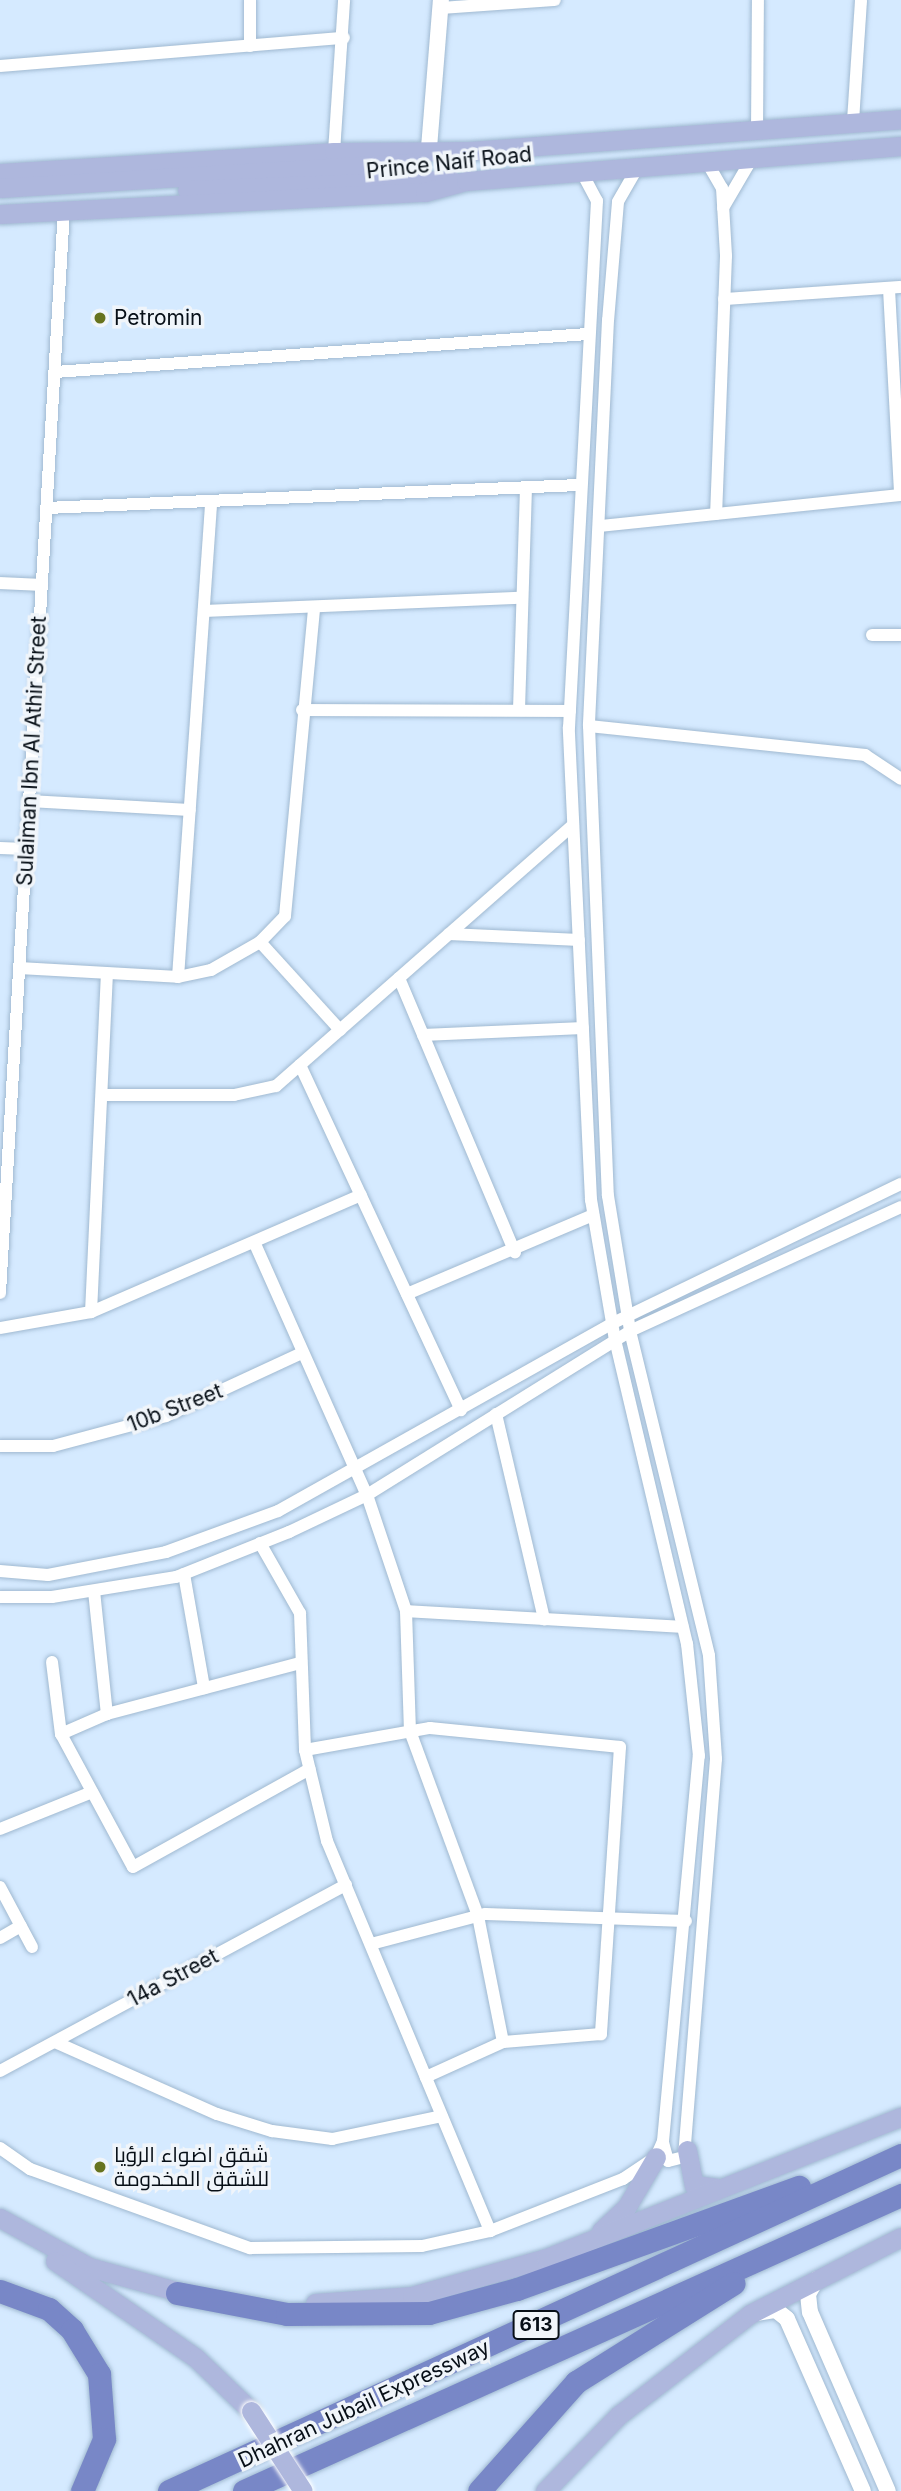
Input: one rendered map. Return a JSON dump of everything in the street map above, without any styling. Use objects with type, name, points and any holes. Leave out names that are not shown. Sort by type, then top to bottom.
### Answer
[{"type":"highway","points":[[177,2293],[299,2314],[442,2311],[901,2153]]},
{"type":"highway","name":"Dhahran Jubail Expressway","points":[[169,2491],[901,2153]]},
{"type":"highway","name":"Dhahran Jubail Expressway","points":[[244,2491],[901,2195]]},
{"type":"highway","points":[[479,2491],[576,2382],[800,2241]]},
{"type":"highway","points":[[0,2291],[49,2309],[72,2330],[100,2374],[104,2439],[82,2491]]},
{"type":"main road","name":"Prince Naif Road","points":[[0,173],[334,152],[429,148],[468,151],[757,132],[901,118]]},
{"type":"main road","name":"Prince Naif Road","points":[[0,214],[67,197],[425,192],[466,181],[635,172],[901,146]]},
{"type":"main road","points":[[0,202],[426,161],[468,151]]},
{"type":"main road","points":[[0,188],[67,197]]},
{"type":"main road","points":[[0,2221],[89,2267],[177,2293],[294,2303],[412,2296],[584,2243],[901,2117]]},
{"type":"main road","points":[[584,2243],[626,2208],[660,2149]]},
{"type":"main road","points":[[687,2150],[694,2185],[722,2188]]},
{"type":"main road","points":[[0,2221],[197,2358],[251,2411],[303,2491]]},
{"type":"main road","points":[[545,2491],[619,2414],[750,2314],[901,2237]]},
{"type":"street","points":[[250,0],[250,46]]},
{"type":"street","points":[[334,152],[344,38],[344,0]]},
{"type":"street","points":[[429,148],[440,4],[555,0]]},
{"type":"street","points":[[757,132],[758,0]]},
{"type":"street","points":[[853,121],[861,0]]},
{"type":"street","points":[[0,66],[344,38]]},
{"type":"street","points":[[723,208],[751,160]]},
{"type":"street","points":[[708,164],[722,188],[723,208],[724,299],[716,514]]},
{"type":"street","points":[[582,173],[597,201],[579,485],[570,711],[583,1028],[593,1215],[611,1324],[683,1627],[699,1756],[686,1921],[660,2149],[668,2161],[680,2161],[687,2150],[716,1759],[709,1656],[630,1331],[608,1196],[589,726],[608,320],[618,202],[635,172]]},
{"type":"street","name":"Sulaiman Ibn Al Athir Street","points":[[0,1293],[6,1088],[19,968],[67,197]]},
{"type":"street","points":[[600,526],[900,495],[895,288],[724,299]]},
{"type":"street","points":[[592,297],[608,320]]},
{"type":"street","points":[[55,372],[588,334]]},
{"type":"street","points":[[46,508],[579,485]]},
{"type":"street","points":[[519,710],[520,598],[526,488]]},
{"type":"street","points":[[178,977],[211,501]]},
{"type":"street","points":[[0,583],[42,586]]},
{"type":"street","points":[[204,611],[314,610],[520,598]]},
{"type":"street","points":[[19,968],[178,977],[211,970],[260,942],[285,916],[302,710],[314,610]]},
{"type":"street","points":[[872,635],[901,635]]},
{"type":"street","points":[[302,710],[570,711]]},
{"type":"street","points":[[589,726],[865,755],[901,779]]},
{"type":"street","points":[[29,801],[190,810]]},
{"type":"street","points":[[103,1095],[234,1095],[276,1086],[573,825]]},
{"type":"street","points":[[0,848],[26,849]]},
{"type":"street","points":[[449,934],[579,940]]},
{"type":"street","points":[[260,942],[340,1030]]},
{"type":"street","points":[[91,1312],[107,975]]},
{"type":"street","points":[[398,978],[516,1252]]},
{"type":"street","points":[[423,1035],[583,1028]]},
{"type":"street","points":[[300,1065],[461,1410]]},
{"type":"street","points":[[0,1571],[48,1575],[166,1552],[278,1511],[353,1472],[628,1315],[901,1184]]},
{"type":"street","points":[[0,1328],[91,1312],[255,1244],[361,1195]]},
{"type":"street","points":[[0,1597],[94,1591],[184,1574],[260,1543],[367,1495],[630,1331],[901,1207]]},
{"type":"street","points":[[407,1294],[516,1252],[593,1215]]},
{"type":"street","points":[[255,1244],[353,1472],[367,1495],[406,1611],[410,1731],[478,1916],[503,2042]]},
{"type":"street","name":"10b Street","points":[[0,1446],[53,1446],[166,1416],[302,1353]]},
{"type":"street","points":[[496,1414],[544,1619]]},
{"type":"street","points":[[260,1543],[300,1613],[305,1750],[327,1841],[489,2231]]},
{"type":"street","points":[[184,1574],[204,1688]]},
{"type":"street","points":[[94,1591],[107,1714]]},
{"type":"street","points":[[406,1611],[683,1627]]},
{"type":"street","points":[[52,1662],[61,1734],[133,1867],[310,1769]]},
{"type":"street","points":[[61,1734],[107,1714],[300,1663]]},
{"type":"street","points":[[305,1750],[410,1731],[615,1742],[621,1752],[605,1918],[601,2034],[503,2042],[426,2077]]},
{"type":"street","points":[[0,1829],[92,1791]]},
{"type":"street","name":"14a Street","points":[[1,2068],[55,2042],[346,1885]]},
{"type":"street","points":[[0,1887],[32,1947]]},
{"type":"street","points":[[371,1944],[478,1916],[686,1921]]},
{"type":"street","points":[[0,1938],[21,1926]]},
{"type":"street","points":[[55,2042],[217,2115],[272,2131],[332,2140],[442,2116]]},
{"type":"street","points":[[0,2148],[30,2169],[250,2248],[422,2246],[489,2231],[623,2179],[660,2149]]},
{"type":"street","points":[[820,2276],[808,2294],[810,2312],[888,2491]]},
{"type":"street","points":[[750,2314],[776,2310],[787,2319],[863,2491]]},
{"type":"place","name":"Petromin","points":[[100,318]]},
{"type":"place","name":"شقق اضواء الرؤيا للشقق المخدومة","points":[[100,2167]]}]
